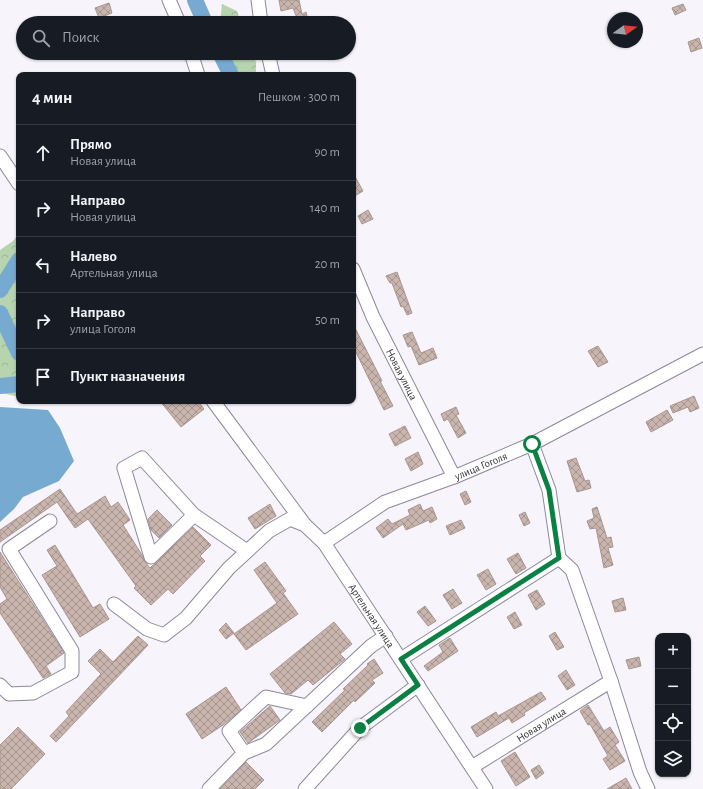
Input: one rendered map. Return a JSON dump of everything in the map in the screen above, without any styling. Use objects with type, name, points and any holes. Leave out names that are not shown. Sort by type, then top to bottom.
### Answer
[{"type":"street","points":[[169,0],[176,16]]},
{"type":"street","points":[[258,0],[260,16]]},
{"type":"street","points":[[193,60],[197,72]]},
{"type":"street","points":[[270,60],[272,72]]},
{"type":"street","points":[[0,156],[16,180]]},
{"type":"street","name":"Новая улица","points":[[356,276],[373,317],[454,478]]},
{"type":"street","name":"улица Гоголя","points":[[324,543],[385,502],[454,478],[532,444],[703,354]]},
{"type":"street","name":"Артельная улица","points":[[215,404],[304,525],[324,543],[486,789]]},
{"type":"street","points":[[532,444],[549,490],[559,558],[572,570],[640,772],[648,789]]},
{"type":"street","points":[[194,515],[151,557],[124,468],[142,458],[194,515],[248,551]]},
{"type":"street","points":[[114,604],[147,629],[164,635],[186,618],[229,568],[269,531],[290,519],[304,525]]},
{"type":"street","points":[[0,685],[9,694],[33,693],[72,672],[72,652],[9,549],[50,521]]},
{"type":"street","points":[[401,659],[559,558]]},
{"type":"street","points":[[209,789],[244,753],[266,744],[371,646],[386,636]]},
{"type":"street","name":"Новая улица","points":[[472,767],[610,681]]},
{"type":"street","points":[[305,789],[360,728],[418,685]]},
{"type":"street","points":[[244,753],[229,731],[266,697],[307,706]]},
{"type":"green space","points":[[222,4],[237,11],[239,16],[221,16]]},
{"type":"green space","points":[[217,60],[255,60],[256,62],[256,72],[222,72]]},
{"type":"green space","points":[[16,237],[16,396],[2,393],[0,390],[0,250],[13,241]]},
{"type":"water","points":[[0,407],[48,410],[60,428],[74,461],[59,481],[23,497],[14,509],[0,522]]},
{"type":"building","points":[[279,0],[299,0],[302,14],[306,12],[307,16],[296,16],[293,8],[281,11]]},
{"type":"building","points":[[109,3],[112,13],[104,16],[98,16],[95,8]]},
{"type":"building","points":[[683,4],[686,10],[675,15],[672,8]]},
{"type":"building","points":[[699,38],[702,48],[691,52],[688,42]]},
{"type":"building","points":[[356,178],[363,191],[356,195]]},
{"type":"building","points":[[368,210],[373,219],[362,224],[358,216]]},
{"type":"building","points":[[397,272],[412,313],[407,315],[403,306],[401,307],[392,283],[390,283],[386,276]]},
{"type":"building","points":[[356,330],[393,406],[384,410],[356,352]]},
{"type":"building","points":[[412,332],[421,353],[433,348],[437,358],[419,365],[411,346],[408,347],[403,335]]},
{"type":"building","points":[[598,346],[608,362],[598,367],[588,351]]},
{"type":"building","points":[[694,396],[699,408],[690,412],[688,407],[673,413],[670,406]]},
{"type":"building","points":[[162,404],[200,404],[204,409],[181,427]]},
{"type":"building","points":[[456,407],[459,414],[456,415],[466,433],[458,438],[448,419],[444,421],[441,414]]},
{"type":"building","points":[[667,410],[673,420],[651,432],[646,422]]},
{"type":"building","points":[[405,426],[411,438],[395,446],[389,434]]},
{"type":"building","points":[[418,452],[423,464],[411,471],[405,459]]},
{"type":"building","points":[[576,458],[585,481],[589,480],[591,488],[577,492],[567,461]]},
{"type":"building","points":[[60,489],[77,514],[105,496],[111,507],[118,502],[130,520],[123,525],[150,568],[193,527],[211,545],[200,556],[205,561],[173,594],[168,589],[151,605],[134,588],[136,586],[88,519],[75,528],[57,502],[0,542],[0,530]]},
{"type":"building","points":[[466,491],[471,502],[465,505],[460,494]]},
{"type":"building","points":[[270,504],[276,516],[255,529],[248,518]]},
{"type":"building","points":[[420,504],[423,511],[432,507],[437,519],[430,523],[429,520],[406,530],[403,524],[383,538],[376,528],[388,519],[392,524],[410,515],[408,510]]},
{"type":"building","points":[[597,507],[607,538],[611,537],[613,547],[608,548],[613,565],[604,568],[596,528],[590,529],[587,521],[594,518],[592,509]]},
{"type":"building","points":[[157,510],[172,525],[159,538],[151,530],[148,519]]},
{"type":"building","points":[[525,512],[530,523],[524,526],[519,515]]},
{"type":"building","points":[[461,520],[465,528],[450,535],[446,526]]},
{"type":"building","points":[[55,545],[93,608],[100,604],[109,619],[80,637],[42,575],[57,566],[47,550]]},
{"type":"building","points":[[0,552],[64,653],[46,666],[51,674],[43,678],[0,613],[0,604],[7,599],[0,587]]},
{"type":"building","points":[[518,553],[526,568],[516,574],[507,559]]},
{"type":"building","points":[[265,562],[286,591],[283,593],[298,614],[246,650],[234,634],[277,603],[254,570]]},
{"type":"building","points":[[488,569],[496,584],[486,590],[477,575]]},
{"type":"building","points":[[453,589],[462,603],[452,609],[443,595]]},
{"type":"building","points":[[537,590],[545,604],[536,610],[528,595]]},
{"type":"building","points":[[623,598],[626,610],[615,612],[612,601]]},
{"type":"building","points":[[425,606],[436,621],[428,626],[417,612]]},
{"type":"building","points":[[515,612],[522,625],[514,629],[507,617]]},
{"type":"building","points":[[334,622],[352,644],[340,654],[345,659],[313,685],[308,680],[291,694],[285,693],[270,674]]},
{"type":"building","points":[[226,623],[234,633],[226,639],[219,630]]},
{"type":"building","points":[[555,632],[564,647],[557,650],[549,636]]},
{"type":"building","points":[[138,636],[148,645],[56,742],[50,736],[69,716],[66,712],[101,674],[88,661],[100,649],[113,662]]},
{"type":"building","points":[[450,638],[458,651],[428,671],[424,666],[443,652],[439,645]]},
{"type":"building","points":[[639,657],[641,666],[629,669],[626,660]]},
{"type":"building","points":[[374,659],[383,673],[372,680],[375,683],[355,702],[354,700],[322,732],[312,722],[345,690],[343,689],[368,665],[367,664]]},
{"type":"building","points":[[566,670],[575,685],[567,690],[558,676]]},
{"type":"building","points":[[226,687],[241,710],[223,725],[202,739],[186,714]]},
{"type":"building","points":[[541,692],[546,699],[524,713],[525,715],[512,723],[509,718],[477,737],[471,727],[496,712],[498,716]]},
{"type":"building","points":[[588,705],[604,731],[610,727],[619,742],[615,745],[625,761],[610,770],[603,759],[608,756],[590,724],[588,725],[580,711]]},
{"type":"building","points":[[270,706],[280,720],[248,743],[240,732]]},
{"type":"building","points":[[18,727],[45,754],[11,789],[0,789],[0,745]]},
{"type":"building","points":[[515,752],[530,777],[516,786],[501,761]]},
{"type":"building","points":[[246,762],[264,780],[255,789],[220,789]]},
{"type":"building","points":[[539,765],[544,773],[536,779],[531,770]]},
{"type":"building","points":[[626,778],[632,789],[607,789]]},
{"type":"waterway","points":[[195,0],[202,16]]},
{"type":"waterway","points":[[224,60],[230,72]]},
{"type":"waterway","points":[[0,290],[16,265]]},
{"type":"waterway","points":[[0,313],[16,347]]},
{"type":"waterway","points":[[0,386],[16,384]]},
{"type":"route","points":[[360,728],[418,685],[401,659],[559,558],[549,490],[532,444]]}]
